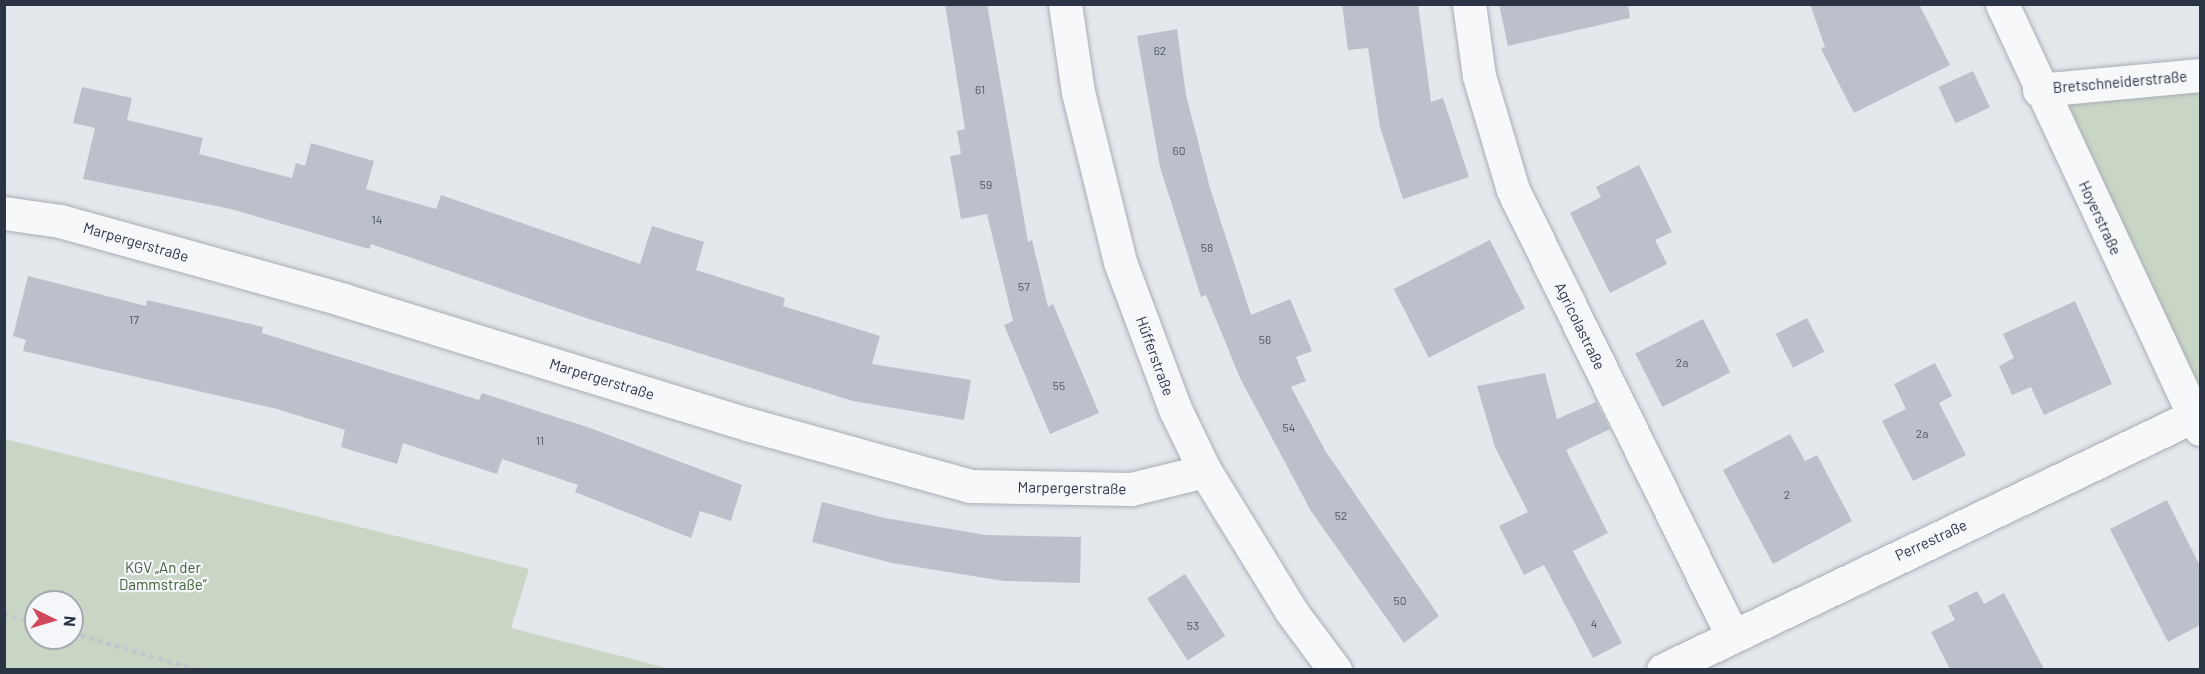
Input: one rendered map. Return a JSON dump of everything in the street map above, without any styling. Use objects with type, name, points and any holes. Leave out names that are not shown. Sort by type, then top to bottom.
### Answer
[{"type":"street","name":"Hüfferstraße","points":[[1065,4],[1078,92],[1120,262],[1175,409],[1205,471],[1291,611],[1335,669]]},
{"type":"street","name":"Agricolastraße","points":[[1468,4],[1479,76],[1514,190],[1731,633]]},
{"type":"street","name":"Hoyerstraße","points":[[2002,4],[2039,90],[2198,419]]},
{"type":"street","name":"Bretschneiderstraße","points":[[2039,90],[2200,75]]},
{"type":"street","name":"Marpergerstraße","points":[[4,213],[60,221],[344,300],[747,424],[970,486],[1131,489],[1205,471]]},
{"type":"street","name":"Perrestraße","points":[[1663,669],[1731,633],[2198,419]]},
{"type":"path","points":[[4,614],[24,620]]},
{"type":"path","points":[[84,636],[198,669]]},
{"type":"green space","points":[[2200,75],[2200,413],[2039,90]]},
{"type":"green space","name":"KGV „An der Dammstraße“","points":[[5,439],[529,569],[511,628],[671,669],[5,669]]},
{"type":"building","points":[[945,4],[987,4],[1028,242],[1032,240],[1048,307],[1053,304],[1099,413],[1050,434],[1004,325],[1013,321],[987,214],[961,219],[950,156],[961,154],[957,131],[965,129]]},
{"type":"building","points":[[1342,4],[1418,4],[1431,102],[1443,98],[1469,177],[1403,199],[1380,127],[1368,48],[1348,50]]},
{"type":"building","points":[[1499,4],[1628,4],[1630,18],[1508,46]]},
{"type":"building","points":[[1810,4],[1919,4],[1950,65],[1854,113],[1821,49],[1825,47]]},
{"type":"building","points":[[1177,29],[1186,95],[1210,188],[1251,315],[1290,299],[1312,351],[1296,357],[1306,381],[1291,387],[1326,452],[1439,616],[1404,643],[1311,511],[1240,378],[1206,295],[1201,297],[1160,167],[1137,36]]},
{"type":"building","points":[[1973,71],[1990,107],[1955,123],[1939,87]]},
{"type":"building","points":[[82,87],[132,98],[127,120],[203,138],[199,154],[292,178],[296,163],[305,166],[311,143],[374,161],[366,189],[436,209],[441,195],[640,264],[652,226],[704,242],[696,270],[785,298],[783,306],[880,336],[872,364],[971,380],[964,420],[853,401],[586,318],[371,244],[369,249],[231,209],[83,179],[95,128],[73,123]]},
{"type":"building","points":[[1639,165],[1672,232],[1655,240],[1667,264],[1610,293],[1570,213],[1601,197],[1596,187]]},
{"type":"building","points":[[1490,240],[1525,309],[1429,358],[1394,289]]},
{"type":"building","points":[[28,276],[146,306],[147,300],[263,327],[262,333],[479,400],[482,393],[590,428],[742,485],[731,521],[700,511],[691,538],[575,492],[578,485],[502,459],[497,474],[403,443],[397,464],[341,447],[345,430],[277,409],[23,351],[26,340],[13,336]]},
{"type":"building","points":[[2075,301],[2112,384],[2044,415],[2031,387],[2012,395],[1999,366],[2014,358],[2003,334]]},
{"type":"building","points":[[1807,318],[1824,352],[1793,368],[1776,334]]},
{"type":"building","points":[[1703,319],[1730,372],[1663,407],[1635,354]]},
{"type":"building","points":[[1935,363],[1952,396],[1939,403],[1966,455],[1913,481],[1882,421],[1906,409],[1894,384]]},
{"type":"building","points":[[1545,373],[1557,419],[1596,402],[1610,429],[1566,450],[1608,533],[1573,551],[1622,643],[1593,658],[1544,565],[1524,575],[1499,526],[1528,512],[1495,447],[1477,386]]},
{"type":"building","points":[[1790,434],[1805,461],[1817,455],[1852,521],[1773,564],[1723,470]]},
{"type":"building","points":[[2167,500],[2200,566],[2200,625],[2168,642],[2110,529]]},
{"type":"building","points":[[822,502],[885,518],[986,535],[1081,537],[1080,583],[1004,581],[892,563],[812,542]]},
{"type":"building","points":[[1185,574],[1225,636],[1188,661],[1147,599]]},
{"type":"building","points":[[1977,591],[1984,604],[2004,593],[2044,669],[1950,669],[1931,632],[1955,620],[1948,606]]}]
